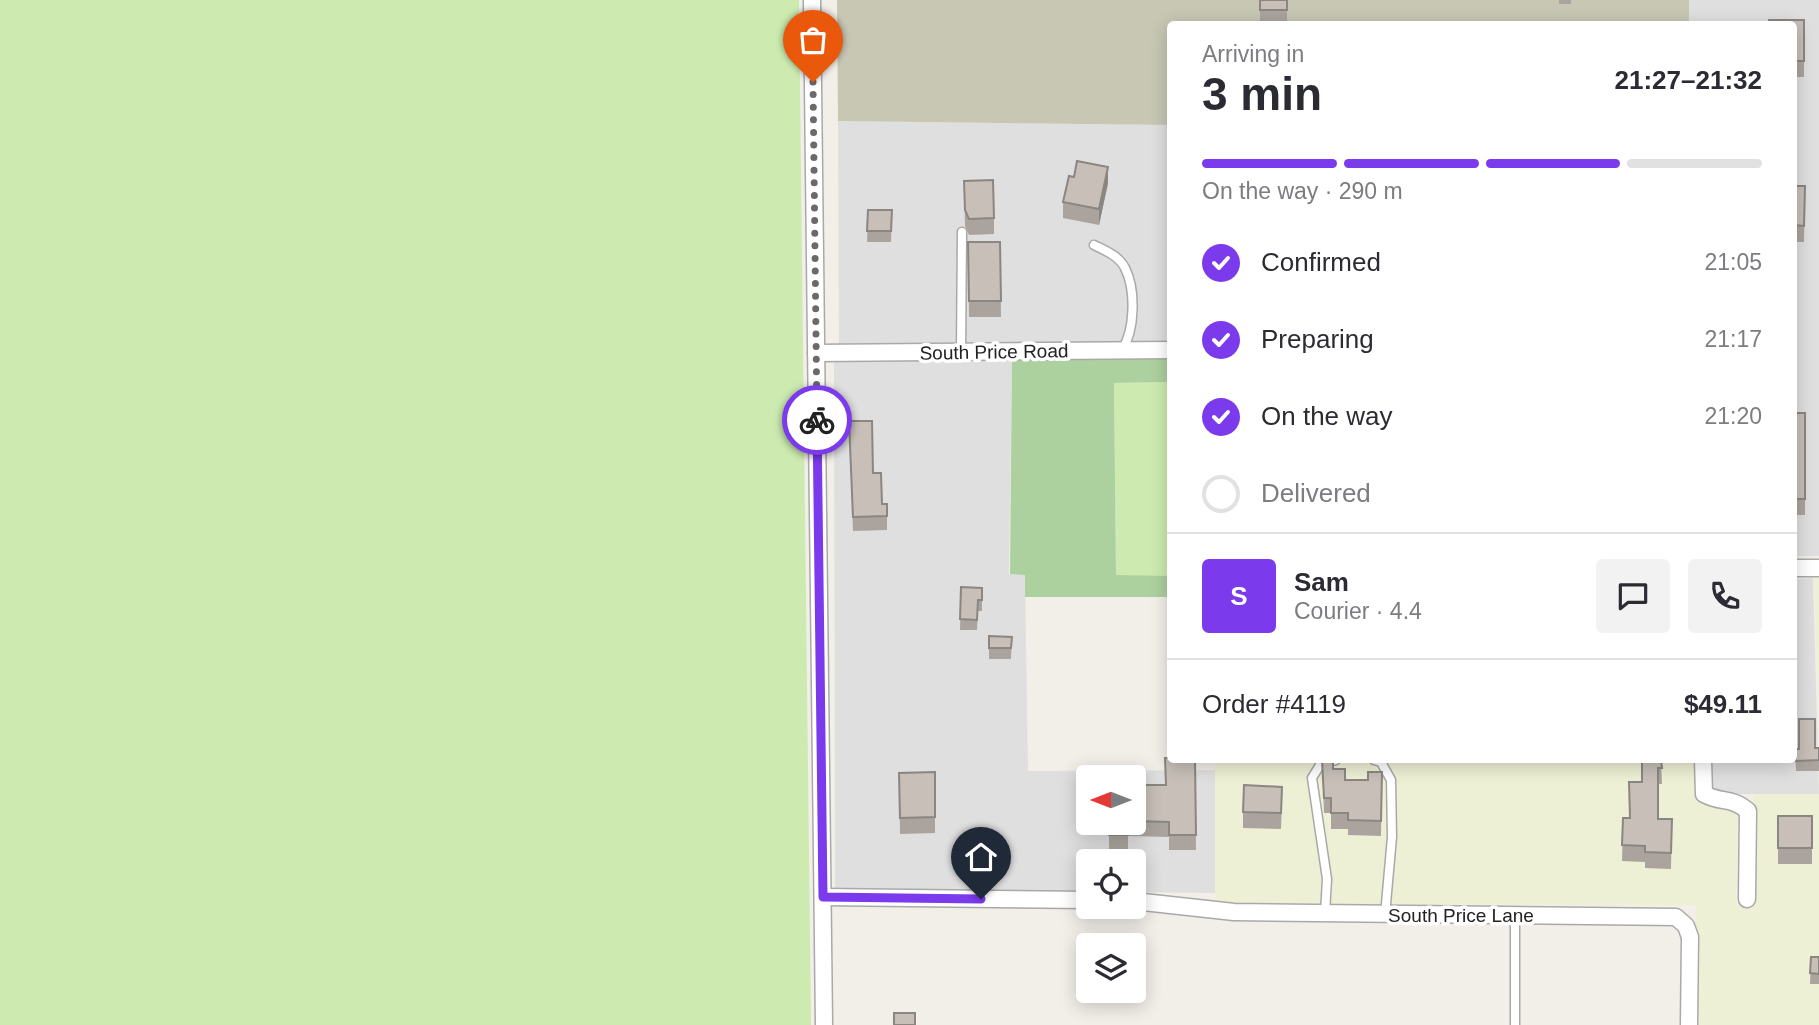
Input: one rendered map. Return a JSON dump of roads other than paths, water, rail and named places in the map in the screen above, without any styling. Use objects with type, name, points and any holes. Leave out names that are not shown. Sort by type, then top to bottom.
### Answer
[{"type":"street","points":[[812,0],[816,353],[834,897],[824,1025]]},
{"type":"street","name":"South Price Road","points":[[816,353],[1167,350]]},
{"type":"street","points":[[1797,568],[1819,568]]},
{"type":"street","points":[[1703,763],[1704,794],[1713,799],[1735,800],[1748,811],[1747,899]]},
{"type":"street","points":[[834,897],[1076,900]]},
{"type":"street","name":"South Price Lane","points":[[1146,902],[1216,911],[1676,917],[1686,926],[1690,937],[1689,1025]]},
{"type":"lane","points":[[961,352],[962,232]]},
{"type":"lane","points":[[1094,245],[1112,253],[1125,267],[1130,287],[1131,327],[1129,341],[1122,350]]},
{"type":"lane","points":[[1325,913],[1328,878],[1312,778],[1320,765],[1326,763]]},
{"type":"lane","points":[[1382,763],[1391,780],[1392,838],[1385,915]]},
{"type":"lane","points":[[1515,914],[1515,1025]]}]
